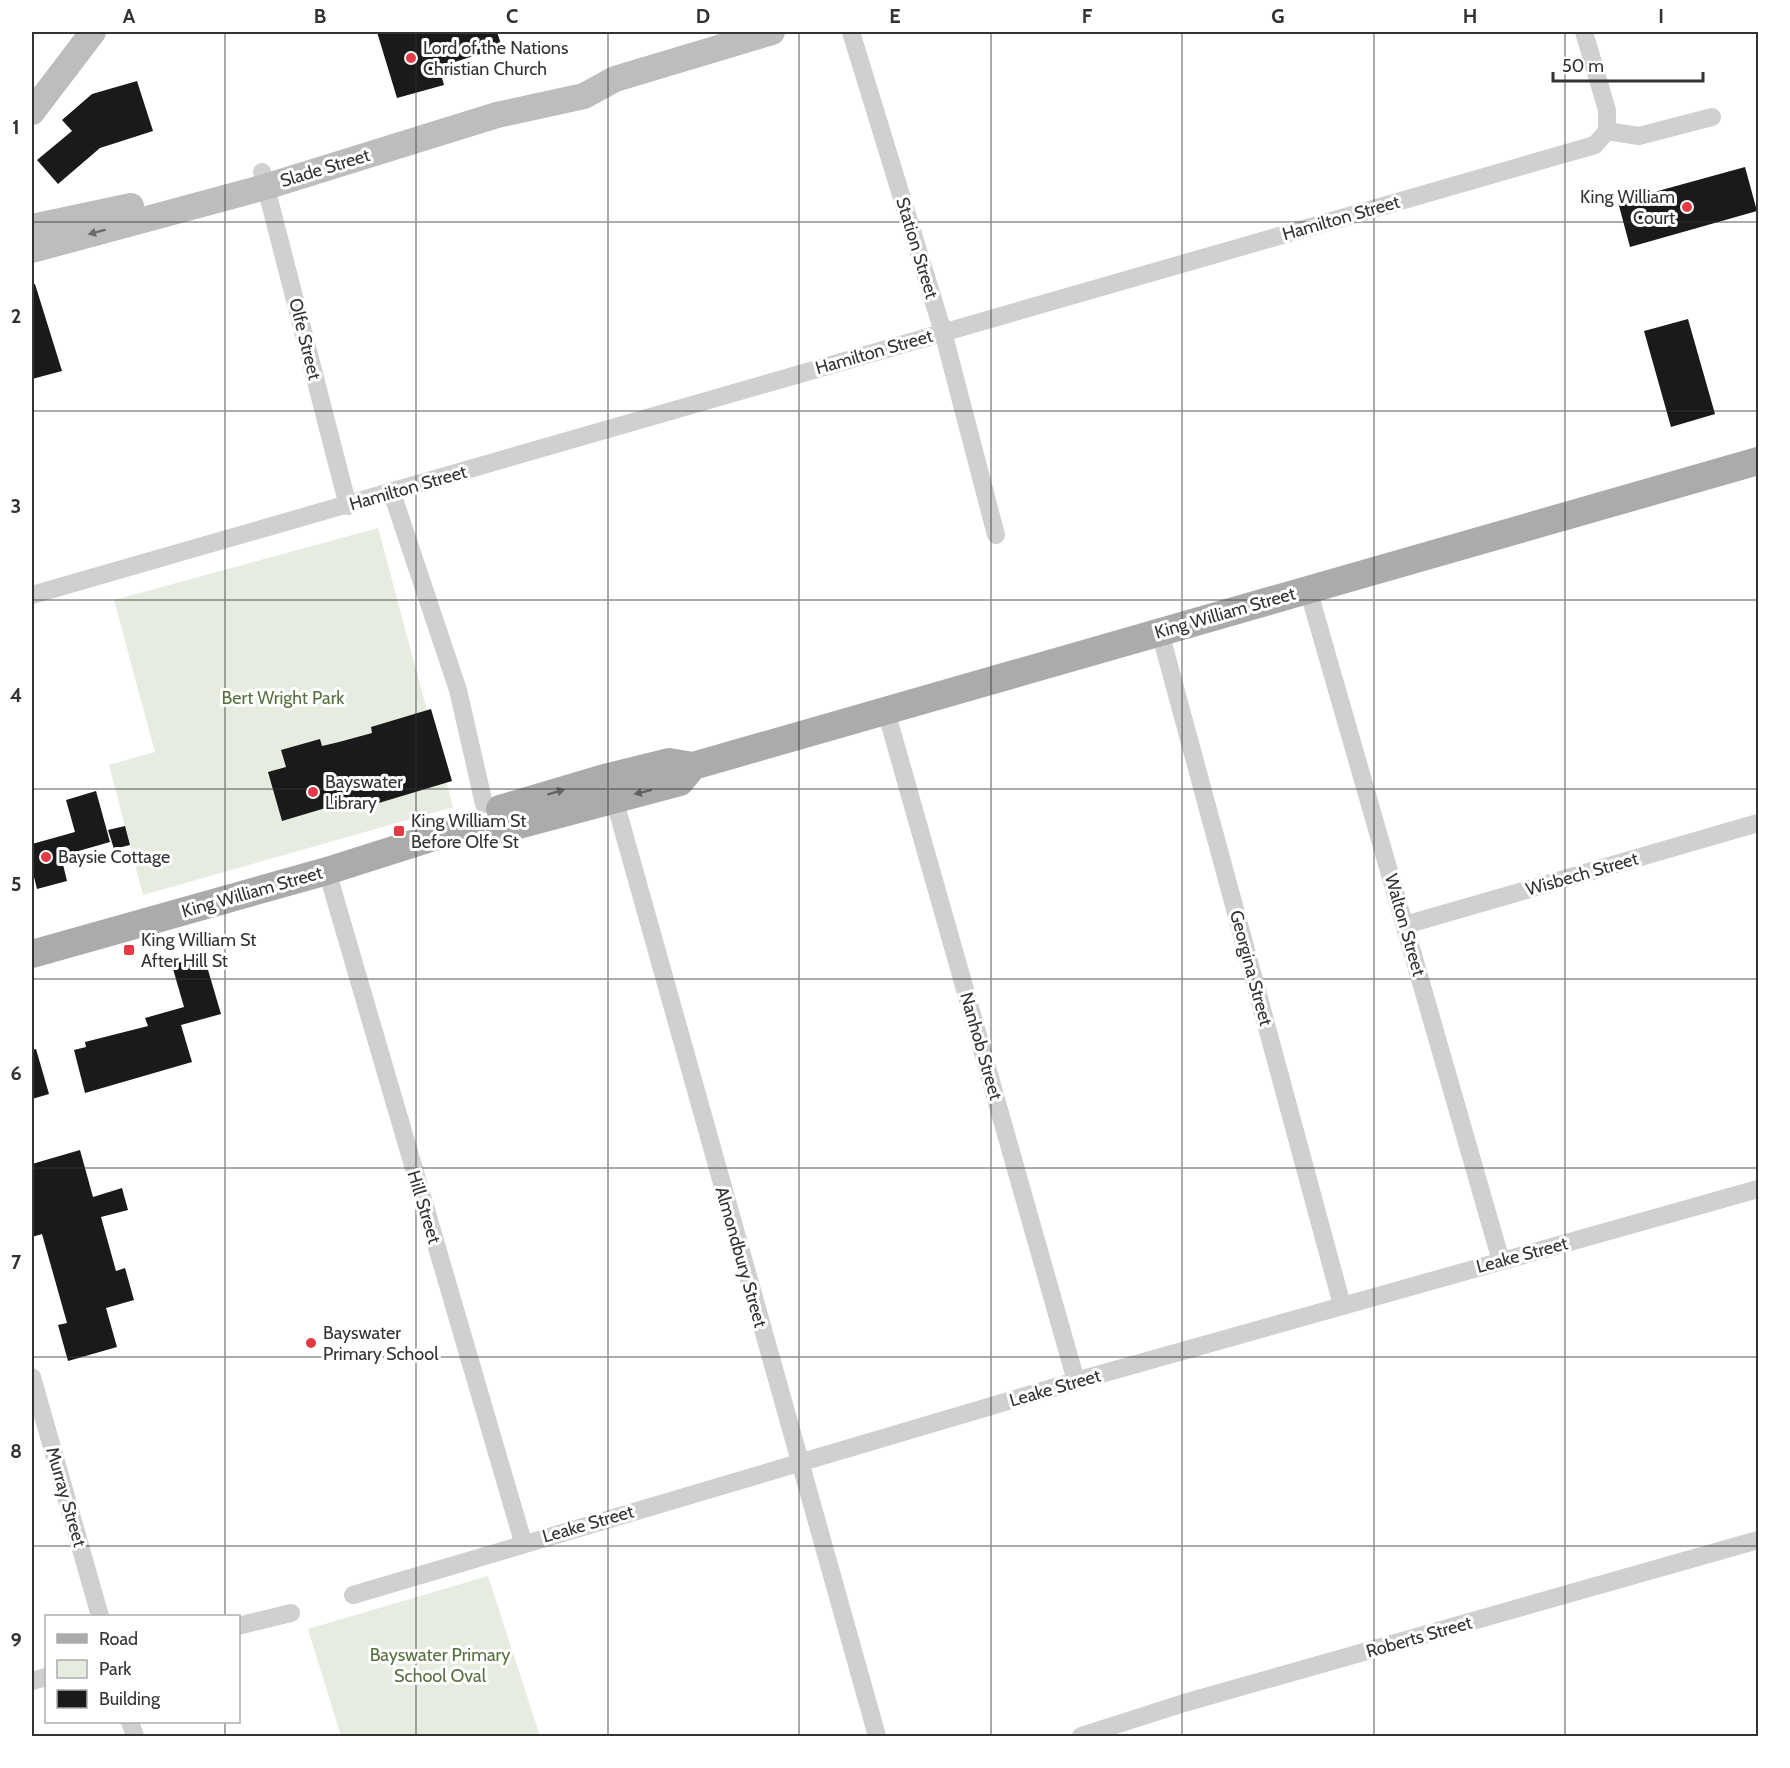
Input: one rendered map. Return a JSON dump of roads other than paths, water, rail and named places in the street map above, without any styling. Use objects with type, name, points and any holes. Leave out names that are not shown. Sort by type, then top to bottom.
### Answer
[{"type":"main road","name":"King William Street","points":[[32,954],[327,871],[489,817],[611,788],[669,762],[693,766],[1758,461]]},
{"type":"street","points":[[32,112],[93,32]]},
{"type":"street","name":"Slade Street","points":[[32,250],[264,179],[444,116],[581,80],[615,79],[772,32]]},
{"type":"street","name":"Station Street","points":[[851,32],[943,332],[996,535]]},
{"type":"street","points":[[1584,32],[1607,111],[1607,130],[1639,136],[1712,117]]},
{"type":"street","name":"Hamilton Street","points":[[32,595],[348,506],[1595,144],[1607,130]]},
{"type":"street","name":"Slade Street","points":[[32,227],[264,179]]},
{"type":"street","name":"Olfe Street","points":[[264,179],[348,506]]},
{"type":"street","points":[[392,493],[458,690],[489,817]]},
{"type":"street","name":"Walton Street","points":[[1308,589],[1501,1261]]},
{"type":"street","name":"Georgina Street","points":[[1160,632],[1342,1305]]},
{"type":"street","name":"Nanhob Street","points":[[886,711],[1076,1381]]},
{"type":"street","name":"Almondbury Street","points":[[611,788],[877,1737]]},
{"type":"street","name":"Wisbech Street","points":[[1404,925],[1758,823]]},
{"type":"street","name":"Hill Street","points":[[327,871],[523,1542]]},
{"type":"street","name":"Leake Street","points":[[353,1595],[523,1542],[799,1464],[1076,1381],[1758,1190]]},
{"type":"street","name":"Murray Street","points":[[32,1377],[99,1615]]},
{"type":"street","name":"Roberts Street","points":[[1081,1737],[1184,1703],[1758,1540]]},
{"type":"street","points":[[240,1626],[291,1613]]},
{"type":"place","name":"Lord of the Nations Christian Church","points":[[411,58]]},
{"type":"place","name":"King William Court","points":[[1687,207]]},
{"type":"place","name":"Bayswater Library","points":[[313,792]]},
{"type":"place","name":"King William St Before Olfe St","points":[[399,831]]},
{"type":"place","name":"Baysie Cottage","points":[[46,857]]},
{"type":"place","name":"King William St After Hill St","points":[[129,950]]},
{"type":"place","name":"Bayswater Primary School","points":[[311,1343]]},
{"type":"park label","name":"Bert Wright Park","points":[[283,698]]},
{"type":"park label","name":"Bayswater Primary School Oval","points":[[440,1665]]}]
